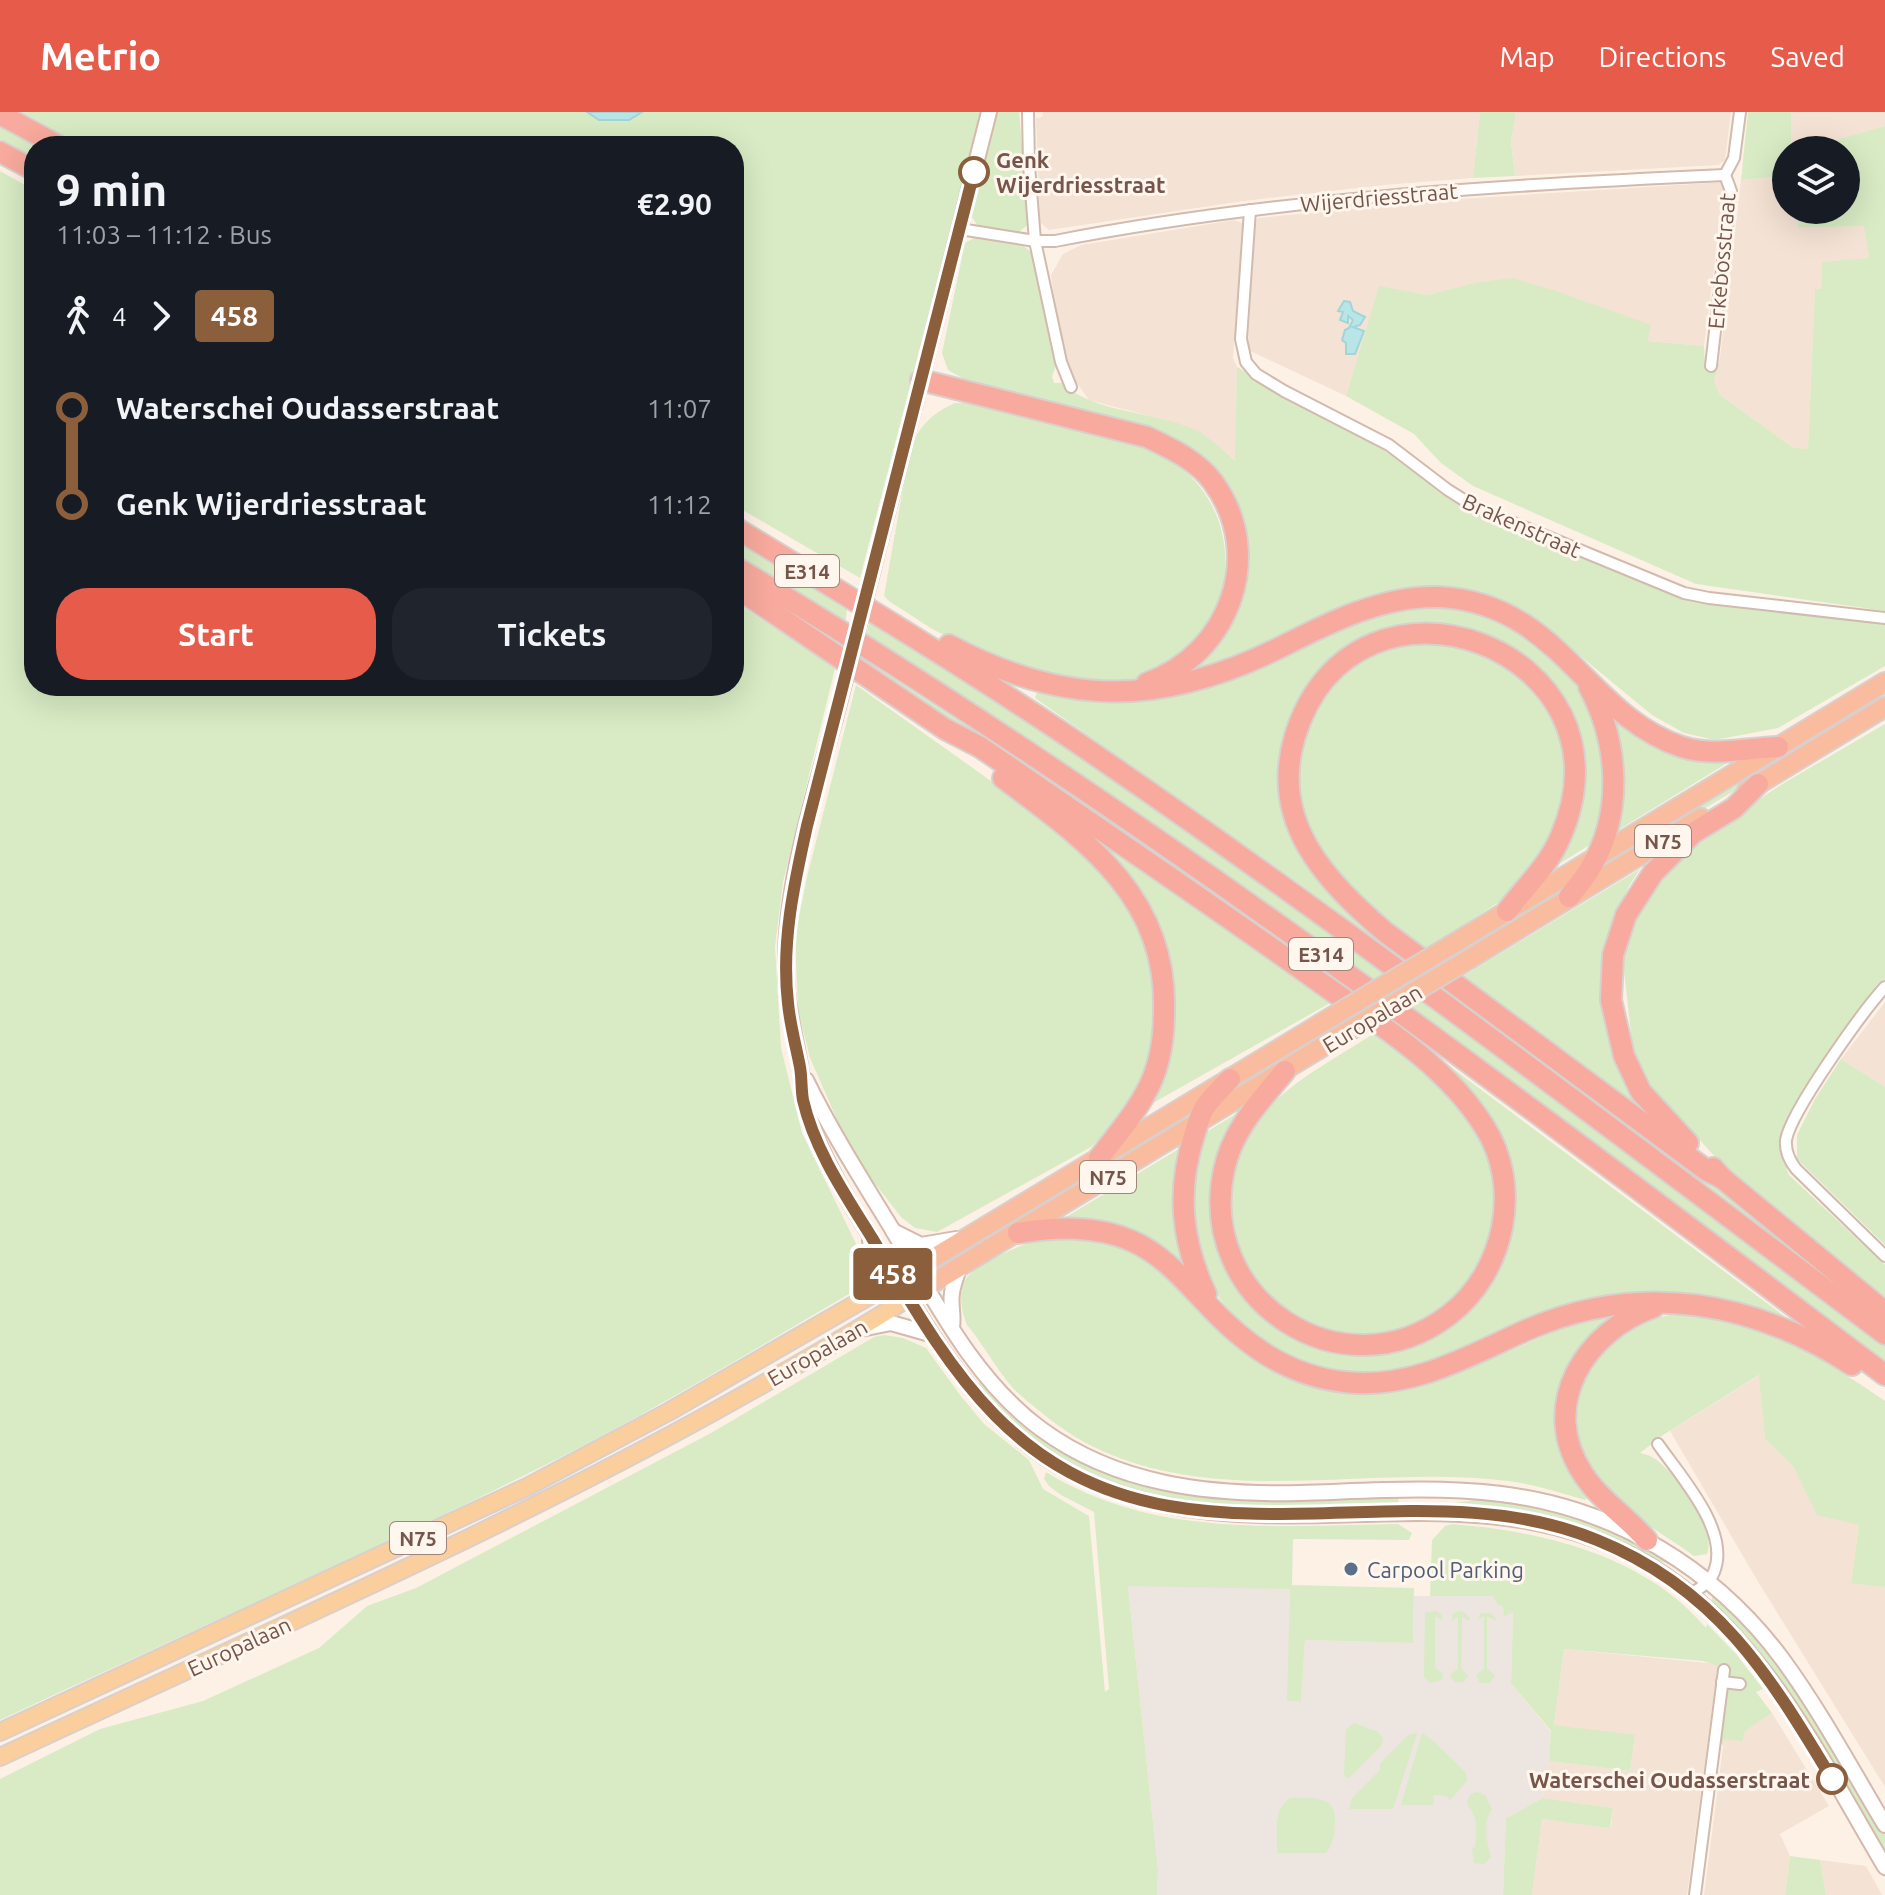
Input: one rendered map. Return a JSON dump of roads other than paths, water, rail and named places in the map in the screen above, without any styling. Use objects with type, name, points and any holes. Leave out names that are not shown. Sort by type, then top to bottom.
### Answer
[{"type":"highway","points":[[0,114],[41,136]]},
{"type":"highway","points":[[0,152],[24,165]]},
{"type":"highway","points":[[921,380],[1147,437],[1175,450],[1212,481],[1233,524],[1237,554],[1236,576],[1227,612],[1206,645],[1182,667],[1161,678],[1119,691]]},
{"type":"highway","name":"E314","points":[[744,533],[879,615],[1108,764],[1280,884],[1453,1009],[1885,1334]]},
{"type":"highway","name":"E314","points":[[744,572],[964,709],[1265,913],[1885,1375]]},
{"type":"highway","points":[[744,593],[945,729],[980,747],[1251,933],[1421,1056],[1462,1095],[1486,1129],[1500,1162],[1505,1193],[1503,1227],[1493,1259],[1476,1288],[1450,1315],[1419,1334],[1383,1343],[1345,1343],[1310,1334],[1277,1318],[1254,1296],[1235,1268],[1223,1237],[1220,1194],[1224,1167],[1234,1136],[1285,1071]]},
{"type":"highway","points":[[879,615],[916,628],[973,658],[1014,675],[1068,688],[1119,691],[1154,690],[1190,683],[1250,661],[1356,613],[1396,601],[1425,598],[1463,600],[1510,615],[1550,642],[1629,717],[1681,746],[1716,752],[1778,747]]},
{"type":"highway","points":[[1507,911],[1554,850],[1572,805],[1574,753],[1561,716],[1540,682],[1508,655],[1483,643],[1439,633],[1408,635],[1379,642],[1330,675],[1313,696],[1292,747],[1288,776],[1291,808],[1303,840],[1326,876],[1385,932],[1706,1170],[1722,1178]]},
{"type":"highway","points":[[1569,897],[1597,855],[1608,824],[1612,799],[1612,753],[1601,710],[1581,673]]},
{"type":"highway","name":"Europalaan","points":[[897,1280],[1885,682]]},
{"type":"highway","name":"Europalaan","points":[[908,1298],[1885,707]]},
{"type":"highway","points":[[945,729],[1099,855],[1124,882],[1143,911],[1155,941],[1165,996],[1164,1027],[1155,1074],[1129,1119],[1099,1158]]},
{"type":"highway","points":[[1758,784],[1734,808],[1693,833],[1653,873],[1626,915],[1616,941],[1611,968],[1611,1000],[1617,1032],[1632,1075],[1657,1110],[1722,1178],[1885,1312]]},
{"type":"highway","points":[[1215,1312],[1191,1257],[1182,1212],[1184,1179],[1198,1122],[1206,1105],[1230,1079]]},
{"type":"highway","points":[[1018,1233],[1039,1229],[1088,1229],[1133,1241],[1157,1255],[1253,1346],[1284,1366],[1323,1378],[1360,1383],[1402,1380],[1422,1375],[1530,1328],[1577,1312],[1623,1304],[1666,1303],[1707,1306],[1773,1323],[1807,1338],[1885,1385]]},
{"type":"highway","points":[[1647,1540],[1630,1520],[1594,1489],[1581,1472],[1567,1430],[1567,1411],[1577,1370],[1589,1351],[1623,1320],[1666,1303]]},
{"type":"main road","points":[[989,112],[807,826],[787,927],[787,1002],[801,1071],[803,1100],[822,1150],[897,1280],[966,1386],[1013,1433],[1067,1471],[1133,1498],[1165,1505],[1240,1514],[1464,1512],[1525,1519],[1596,1539],[1659,1571],[1691,1594],[1737,1638],[1783,1698],[1885,1867]]},
{"type":"main road","points":[[801,1071],[836,1136],[952,1327],[989,1380],[1043,1430],[1091,1458],[1149,1480],[1197,1489],[1234,1492],[1421,1490],[1502,1494],[1578,1510],[1647,1540],[1709,1581],[1755,1625],[1782,1659],[1885,1825]]},
{"type":"main road","points":[[893,1231],[921,1245],[968,1236]]},
{"type":"main road","points":[[862,1301],[873,1263],[870,1235]]},
{"type":"main road","points":[[952,1327],[952,1292],[960,1266]]},
{"type":"main road","name":"Europalaan","points":[[0,1732],[527,1487],[670,1411],[897,1280]]},
{"type":"main road","name":"Europalaan","points":[[0,1757],[516,1515],[647,1448],[908,1298]]},
{"type":"main road","points":[[855,1330],[891,1323],[931,1334]]},
{"type":"street","points":[[1028,112],[1035,241],[1060,375],[1071,387]]},
{"type":"street","name":"Erkebosstraat","points":[[1711,366],[1731,191],[1725,175],[1734,158],[1740,112]]},
{"type":"street","name":"Wijerdriesstraat","points":[[960,229],[1035,241],[1055,241],[1250,210],[1429,191],[1725,175]]},
{"type":"street","name":"Brakenstraat","points":[[1250,210],[1241,339],[1246,362],[1256,374],[1335,419],[1389,445],[1475,507],[1684,593],[1885,618]]},
{"type":"street","points":[[1885,987],[1830,1062],[1791,1126],[1786,1141],[1789,1160],[1796,1169],[1885,1256]]},
{"type":"street","points":[[1658,1444],[1707,1515],[1717,1542],[1718,1560],[1709,1581],[1691,1594]]},
{"type":"street","points":[[1695,1895],[1724,1670]]},
{"type":"street","points":[[1722,1682],[1740,1684]]},
{"type":"water","points":[[587,112],[642,112],[629,120],[599,120]]},
{"type":"water","points":[[1344,301],[1350,302],[1353,311],[1365,317],[1360,325],[1353,327],[1364,331],[1355,354],[1346,354],[1346,343],[1342,340],[1353,320],[1348,316],[1348,323],[1340,320],[1343,312],[1338,311]]},
{"type":"place","name":"Genk Wijerdriesstraat","points":[[974,172]]},
{"type":"place","name":"Carpool Parking","points":[[1351,1569]]},
{"type":"place","name":"Waterschei Oudasserstraat","points":[[1832,1779]]}]
